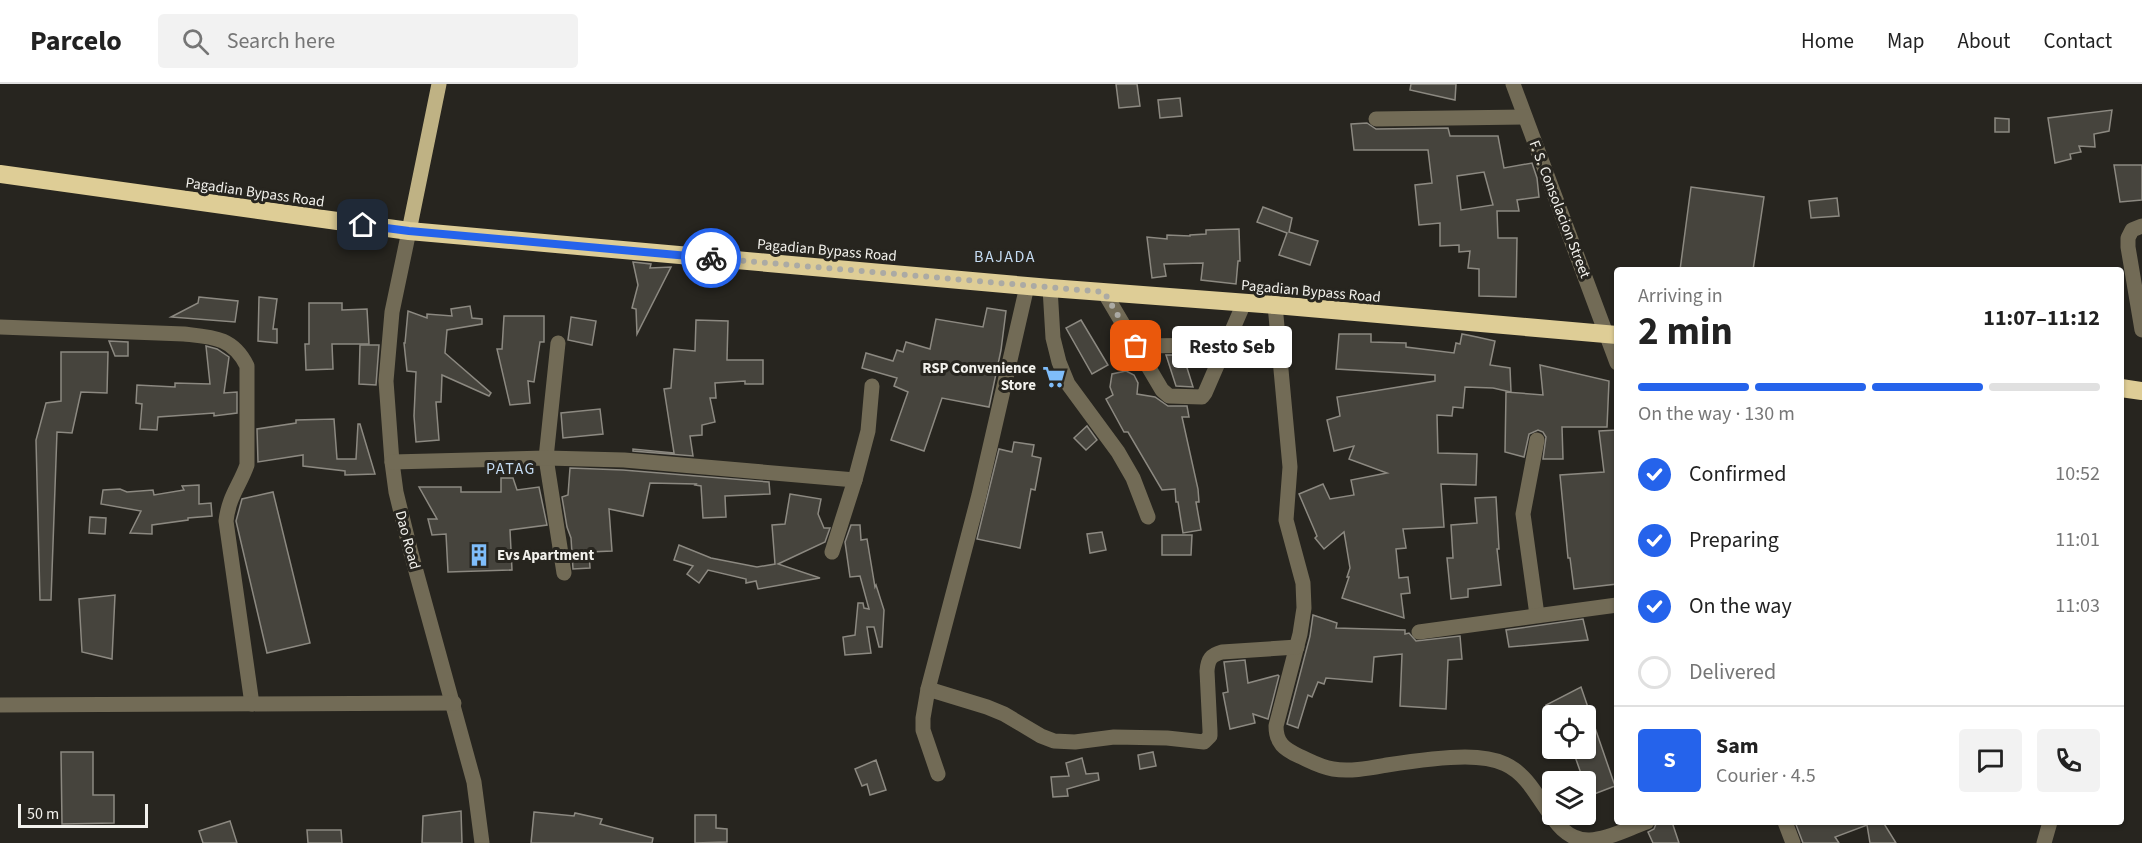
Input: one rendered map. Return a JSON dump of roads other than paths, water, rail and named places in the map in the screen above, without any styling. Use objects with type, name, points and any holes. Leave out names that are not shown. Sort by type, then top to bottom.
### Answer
[{"type":"highway","name":"Pagadian Bypass Road","points":[[0,174],[409,231],[1612,335]]},
{"type":"highway","points":[[2124,388],[2142,391]]},
{"type":"main road","points":[[409,231],[440,84]]},
{"type":"street","name":"F. S. Consolacion Street","points":[[1513,84],[1612,335]]},
{"type":"street","points":[[1376,119],[1526,117]]},
{"type":"street","points":[[2142,226],[2132,230],[2128,238],[2128,246],[2142,330]]},
{"type":"street","name":"Dao Road","points":[[409,231],[392,312],[386,381],[392,462],[396,492],[406,533],[474,782],[482,843]]},
{"type":"street","points":[[938,774],[923,730],[928,689],[979,495],[1027,286]]},
{"type":"street","points":[[1050,288],[1053,338],[1068,384],[1111,443],[1133,478],[1148,517]]},
{"type":"street","points":[[1104,292],[1165,394],[1169,396],[1202,397],[1208,389],[1244,303]]},
{"type":"street","points":[[1275,305],[1290,467],[1286,520],[1303,583],[1304,608],[1297,647],[1276,726],[1276,736],[1280,744],[1288,751],[1320,766],[1336,770],[1361,769],[1449,757],[1494,760],[1519,772],[1530,783],[1558,827],[1568,835],[1588,840],[1638,825]]},
{"type":"street","points":[[0,327],[184,334],[213,338],[228,343],[241,354],[247,366],[247,465],[228,504],[226,521],[252,704]]},
{"type":"street","points":[[558,343],[546,458],[564,573]]},
{"type":"street","points":[[1136,346],[1227,345]]},
{"type":"street","points":[[832,552],[868,431],[872,386]]},
{"type":"street","points":[[1537,440],[1522,514],[1537,615]]},
{"type":"street","points":[[392,462],[546,458],[624,460],[855,480]]},
{"type":"street","points":[[1419,632],[1614,605]]},
{"type":"street","points":[[928,689],[1004,714],[1054,741],[1075,742],[1114,737],[1167,738],[1204,742],[1210,736],[1207,663],[1212,655],[1222,652],[1297,647]]},
{"type":"street","points":[[0,705],[454,703]]},
{"type":"street","points":[[1786,825],[1793,843]]},
{"type":"street","points":[[2044,843],[2049,825]]},
{"type":"place","name":"Resto Seb","points":[[1136,346]]},
{"type":"place","name":"RSP Convenience Store","points":[[1054,377]]},
{"type":"place","name":"Evs Apartment","points":[[479,555]]},
{"type":"district","name":"BAJADA","points":[[1005,256]]},
{"type":"district","name":"PATAG","points":[[511,468]]}]
